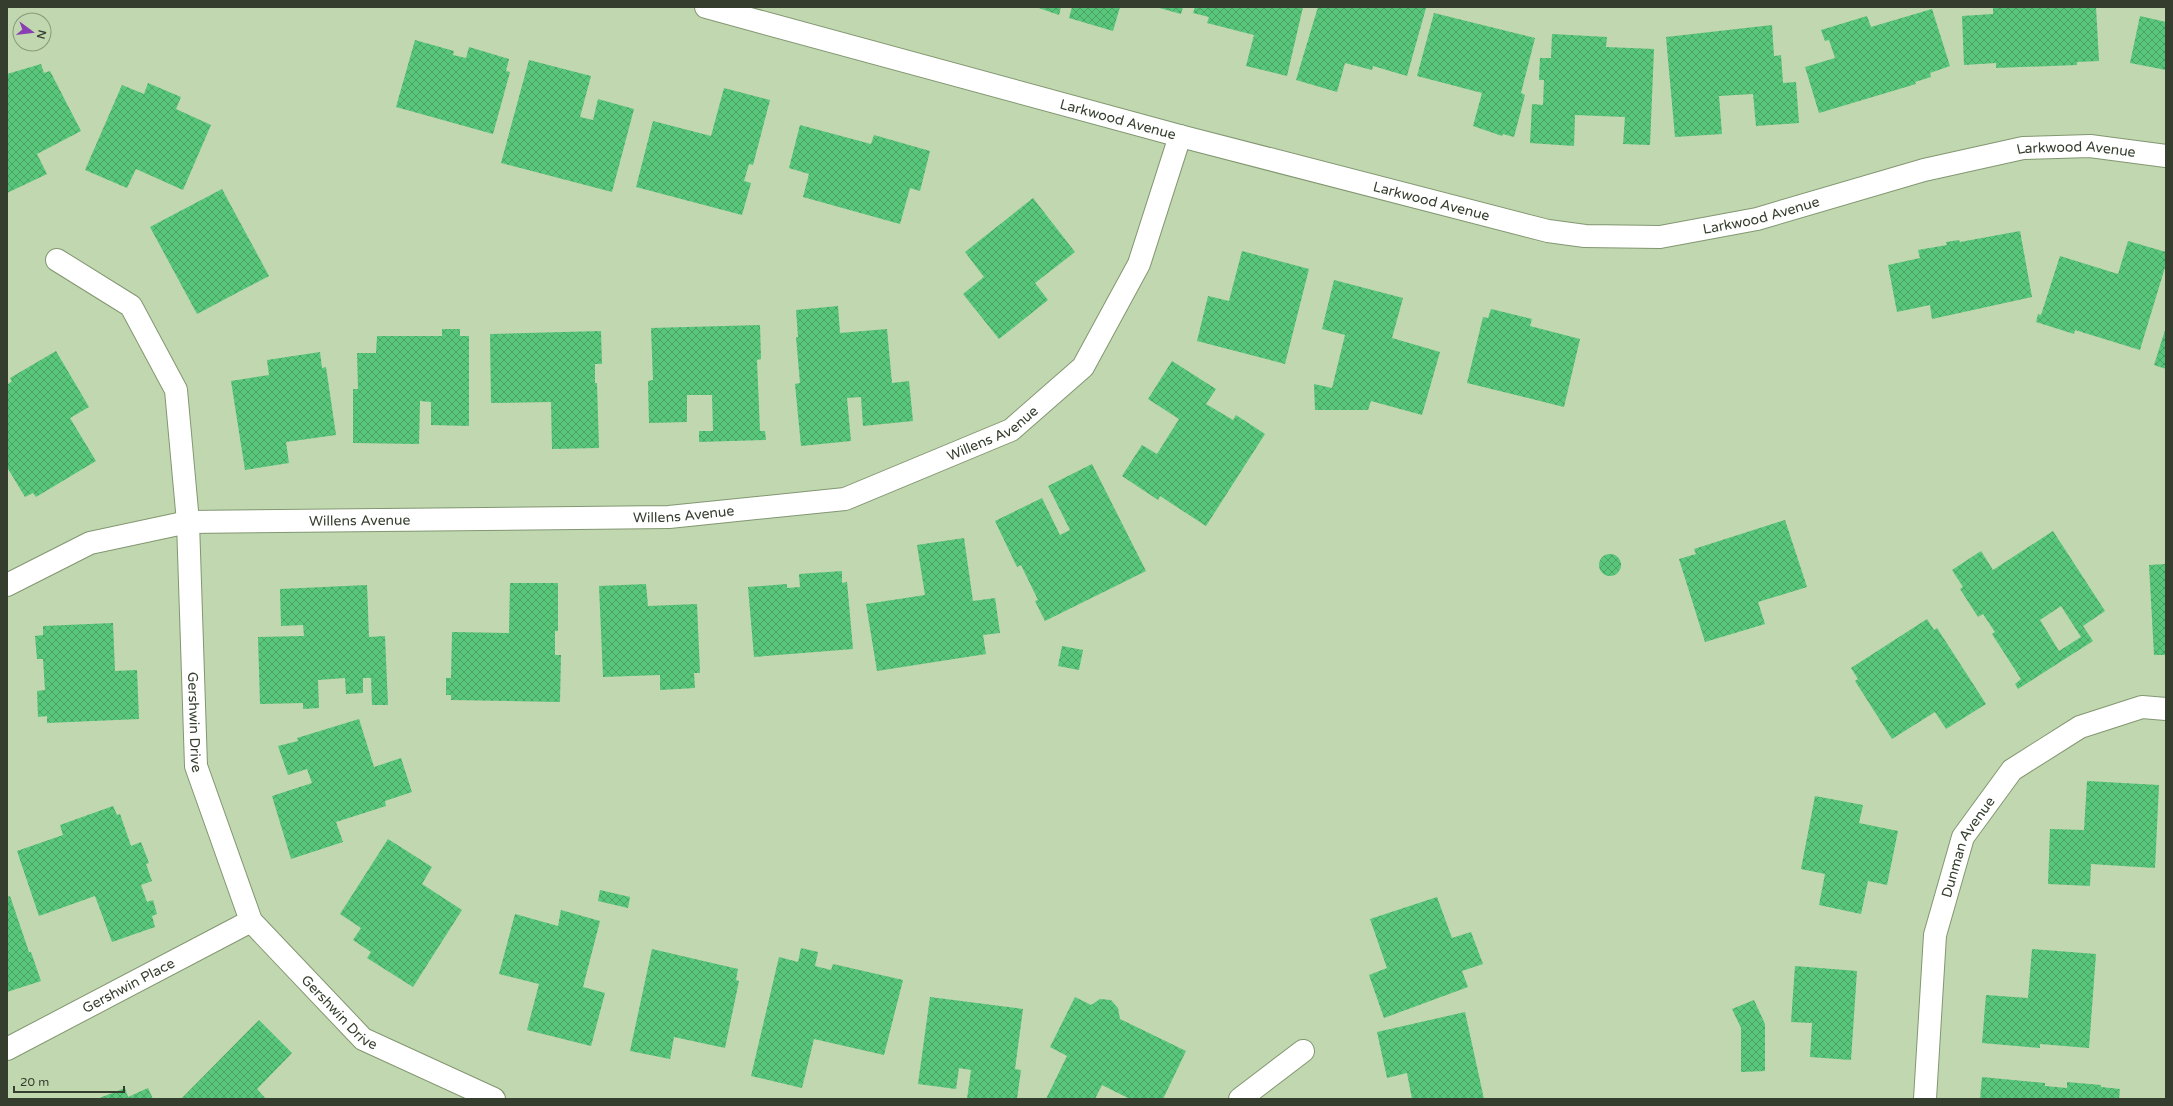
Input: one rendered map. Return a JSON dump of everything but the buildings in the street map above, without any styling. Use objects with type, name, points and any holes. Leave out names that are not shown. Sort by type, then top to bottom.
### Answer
[{"type":"street","name":"Larkwood Avenue","points":[[706,7],[1180,136],[1548,231],[1585,236],[1660,237],[1757,219],[1924,170],[2023,148],[2090,146],[2166,156]]},
{"type":"street","name":"Willens Avenue","points":[[7,585],[90,543],[188,522],[669,517],[844,499],[1011,430],[1083,367],[1139,264],[1180,136]]},
{"type":"street","name":"Gershwin Drive","points":[[58,260],[131,306],[176,390],[188,522],[196,766],[251,921],[362,1039],[494,1099]]},
{"type":"street","name":"Dunman Avenue","points":[[1925,1099],[1935,935],[1963,837],[2012,770],[2056,742],[2080,727],[2142,707],[2166,709]]},
{"type":"street","name":"Gershwin Place","points":[[7,1049],[251,921]]},
{"type":"street","points":[[1240,1099],[1303,1051]]}]
